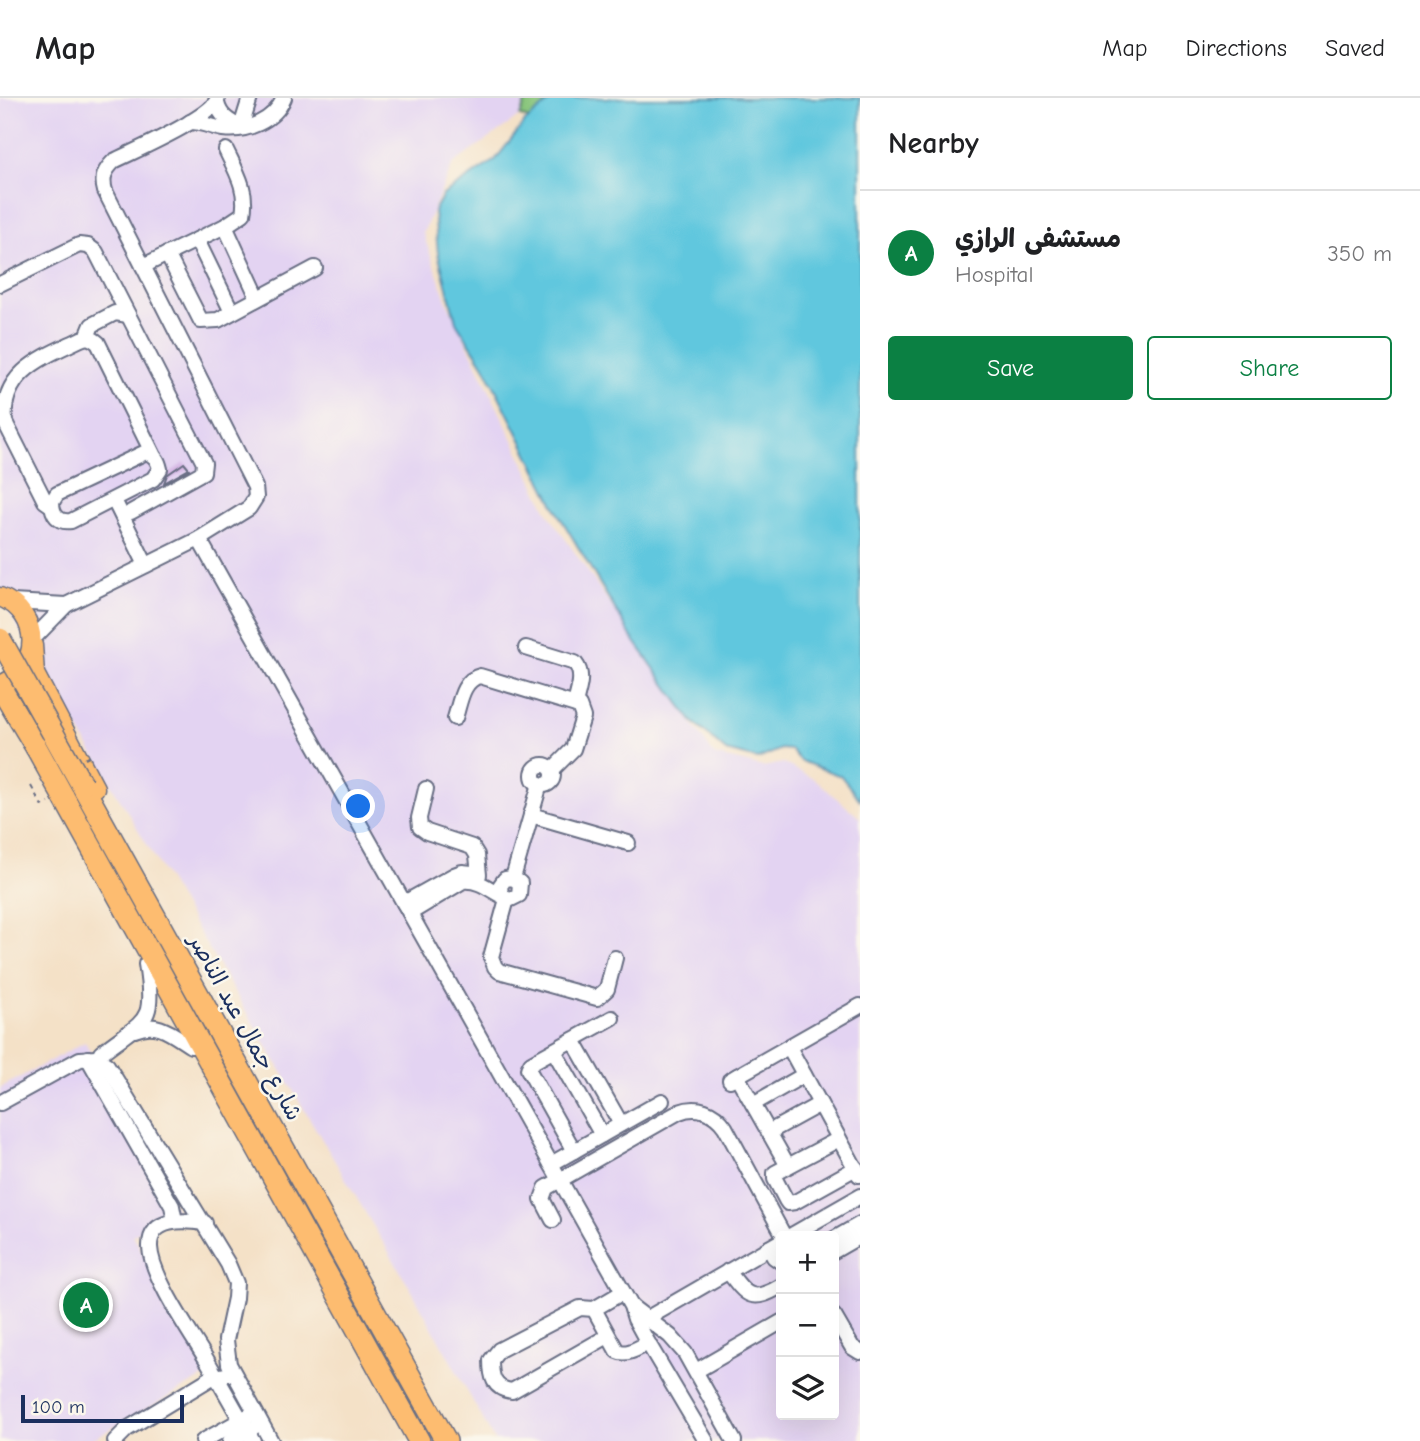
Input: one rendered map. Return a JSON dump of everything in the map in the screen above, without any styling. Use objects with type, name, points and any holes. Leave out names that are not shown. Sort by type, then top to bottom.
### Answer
[{"type":"highway","name":"شارع جمال عبد الناصر","points":[[0,639],[446,1441]]},
{"type":"highway","points":[[0,686],[419,1441]]},
{"type":"main road","points":[[6,599],[25,615],[33,642],[35,674],[69,740],[454,1441]]},
{"type":"main road","points":[[0,686],[15,678],[24,669],[33,642]]},
{"type":"main road","points":[[0,709],[30,756],[410,1441]]},
{"type":"street","points":[[241,127],[250,98]]},
{"type":"street","points":[[190,122],[200,122],[227,130],[260,123],[271,116],[284,98]]},
{"type":"street","points":[[218,100],[219,111],[241,127]]},
{"type":"street","points":[[33,642],[66,605],[199,539],[250,508],[256,497],[255,486],[102,181],[106,169],[114,161],[190,122],[218,100]]},
{"type":"street","points":[[143,266],[225,226],[243,214],[243,188],[226,150]]},
{"type":"street","points":[[225,226],[258,298]]},
{"type":"street","points":[[197,240],[232,312]]},
{"type":"street","points":[[0,284],[79,245],[88,246],[96,252],[204,463],[202,472],[131,512]]},
{"type":"street","points":[[167,254],[201,321],[218,320],[315,268]]},
{"type":"street","points":[[52,506],[45,501],[5,422],[1,410],[6,389],[19,370],[87,337],[92,325],[115,313],[128,315]]},
{"type":"street","points":[[87,337],[98,343],[159,464],[158,474],[119,498],[66,522],[56,517],[52,506],[53,498],[58,494],[140,453],[153,454]]},
{"type":"street","points":[[119,498],[131,512],[151,563]]},
{"type":"street","points":[[119,498],[151,563]]},
{"type":"street","points":[[199,539],[623,1292],[648,1343],[706,1441]]},
{"type":"street","points":[[6,599],[66,605]]},
{"type":"street","points":[[526,648],[575,663],[579,667],[581,678],[575,704]]},
{"type":"street","points":[[455,718],[466,685],[469,680],[480,676],[575,704],[583,713],[570,754],[552,770],[542,765],[536,769],[534,776],[540,784],[531,815],[509,878],[500,886],[504,896],[491,957],[499,971],[597,998],[607,989],[615,958]]},
{"type":"street","points":[[426,789],[419,818],[420,827],[471,847],[477,855],[479,875]]},
{"type":"street","points":[[531,815],[628,843]]},
{"type":"street","points":[[407,908],[454,874],[467,872],[509,878]]},
{"type":"street","points":[[407,908],[463,881],[488,887],[504,896]]},
{"type":"street","points":[[146,964],[149,1010],[144,1020],[101,1053],[98,1061],[172,1206],[175,1221]]},
{"type":"street","points":[[788,1166],[753,1104],[734,1078],[860,1006]]},
{"type":"street","points":[[572,1147],[528,1072],[531,1063],[612,1018]]},
{"type":"street","points":[[131,1031],[155,1025],[191,1046]]},
{"type":"street","points":[[573,1040],[621,1124]]},
{"type":"street","points":[[789,1047],[858,1172],[792,1204],[786,1200],[774,1176],[839,1139]]},
{"type":"street","points":[[554,1051],[602,1135]]},
{"type":"street","points":[[2,1097],[74,1062],[98,1061]]},
{"type":"street","points":[[98,1061],[205,1223],[228,1264],[236,1283],[226,1340],[229,1364],[271,1441]]},
{"type":"street","points":[[753,1104],[804,1075]]},
{"type":"street","points":[[549,1160],[602,1135],[662,1101]]},
{"type":"street","points":[[769,1132],[820,1104]]},
{"type":"street","points":[[553,1220],[543,1203],[542,1195],[546,1188],[678,1112],[692,1109],[705,1110],[717,1117],[725,1127],[781,1231]]},
{"type":"street","points":[[799,1231],[860,1196]]},
{"type":"street","points":[[205,1223],[168,1222],[155,1232],[150,1248],[168,1296],[247,1431]]},
{"type":"street","points":[[839,1236],[860,1224]]},
{"type":"street","points":[[839,1248],[860,1236]]},
{"type":"street","points":[[646,1319],[775,1245]]},
{"type":"street","points":[[731,1269],[752,1290],[762,1290],[776,1283]]},
{"type":"street","points":[[731,1269],[741,1289],[751,1296],[763,1296],[776,1289]]},
{"type":"street","points":[[608,1335],[512,1391],[504,1390],[491,1376],[491,1360],[499,1350],[580,1308],[594,1309],[623,1292]]},
{"type":"street","points":[[631,1307],[670,1336],[685,1353],[731,1439]]},
{"type":"street","points":[[594,1309],[617,1351],[628,1353],[648,1343]]},
{"type":"street","points":[[696,1371],[776,1325]]},
{"type":"street","points":[[839,1325],[849,1344],[860,1352]]},
{"type":"street","points":[[656,1356],[659,1344],[670,1336]]},
{"type":"street","points":[[116,1441],[127,1429],[216,1376],[234,1373]]},
{"type":"street","points":[[230,1441],[247,1431],[259,1418]]},
{"type":"street","points":[[203,1441],[247,1431]]},
{"type":"path","points":[[31,786],[42,806]]},
{"type":"shaded area","points":[[0,98],[527,98],[520,116],[453,164],[423,233],[446,300],[549,515],[714,755],[763,767],[783,763],[814,779],[860,818],[860,1441],[495,1441],[412,1291],[0,597]]},
{"type":"shaded area","points":[[85,1042],[177,1211],[133,1235],[209,1374],[89,1441],[0,1441],[0,1088]]},
{"type":"green space","points":[[527,98],[554,98],[529,119],[520,116]]},
{"type":"water","points":[[554,98],[860,98],[860,800],[841,776],[801,761],[791,750],[781,749],[758,759],[726,751],[691,720],[631,636],[559,515],[484,366],[456,322],[438,253],[434,211],[443,195],[495,160],[525,122]]},
{"type":"building","points":[[184,463],[189,469],[164,483],[167,475]]},
{"type":"place","name":"مستشفى الرازي","points":[[86,1305]]}]
